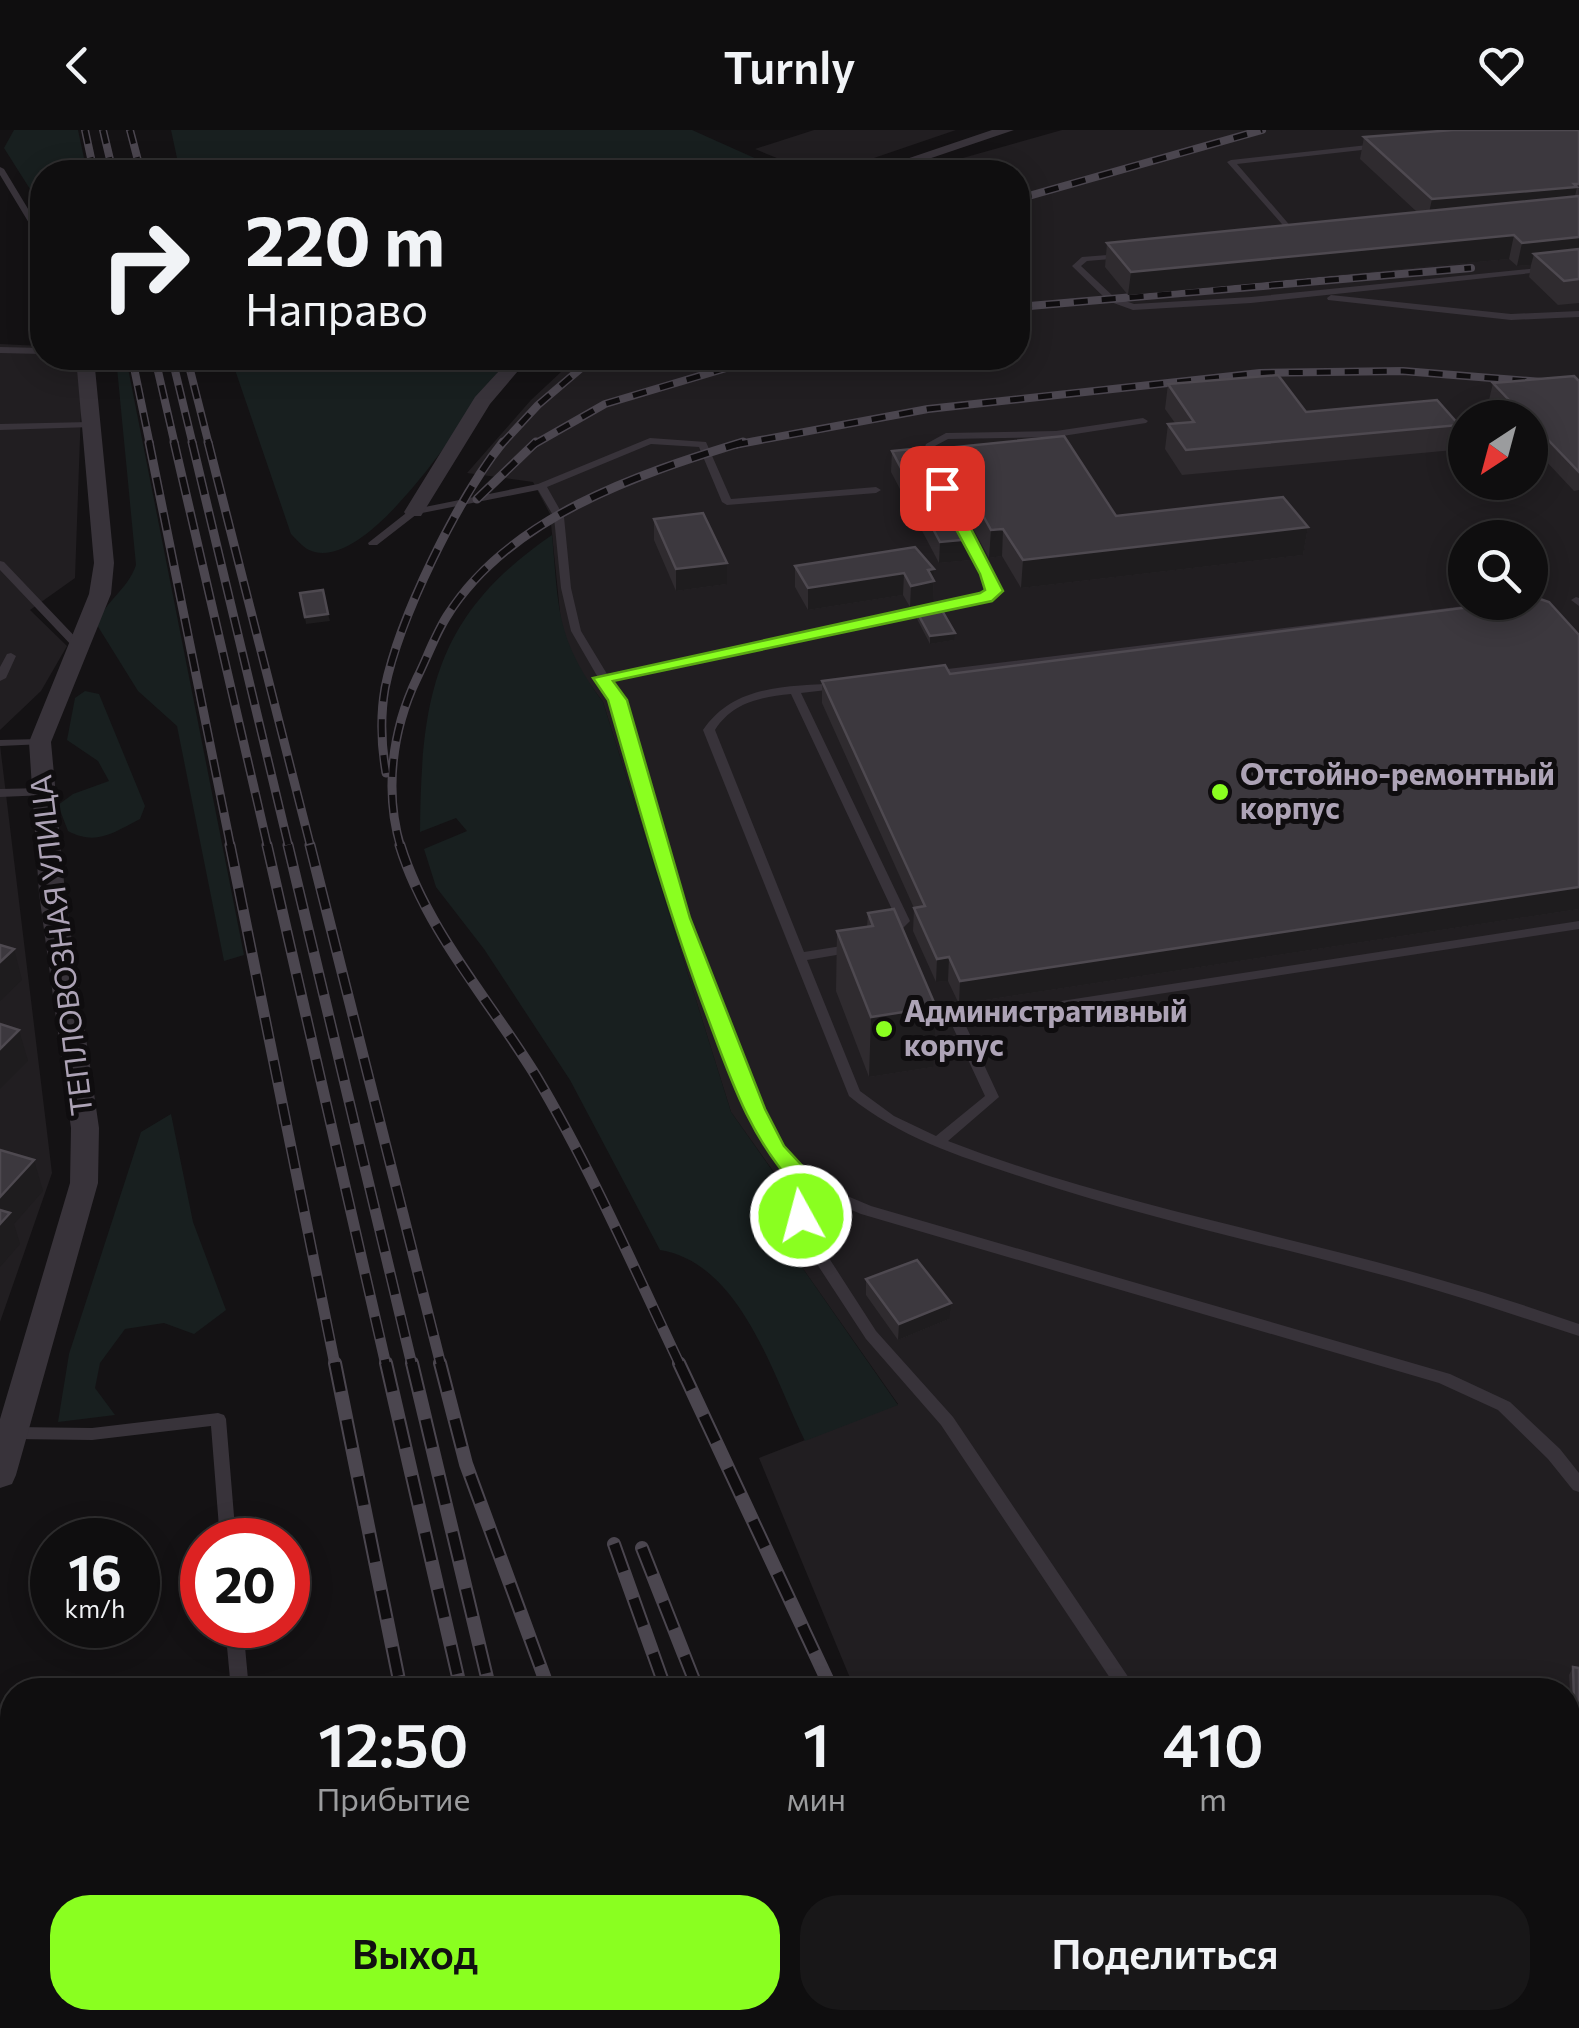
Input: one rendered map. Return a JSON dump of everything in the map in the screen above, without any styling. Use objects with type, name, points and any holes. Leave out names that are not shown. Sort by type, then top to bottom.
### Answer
[{"type":"street","points":[[913,160],[1007,130]]},
{"type":"street","name":"ТЕПЛОВОЗНАЯ УЛИЦА","points":[[0,1475],[84,1183],[84,1128],[42,792],[40,742],[100,594],[104,563],[86,370]]},
{"type":"street","points":[[414,512],[482,401],[509,370]]},
{"type":"lane","points":[[1298,240],[1231,162],[1394,144]]},
{"type":"lane","points":[[0,169],[30,218]]},
{"type":"lane","points":[[1278,242],[1316,238]]},
{"type":"lane","points":[[1124,256],[1086,259],[1076,266],[1111,299],[1127,306],[1302,294],[1579,266]]},
{"type":"lane","points":[[1302,294],[1510,317],[1579,314]]},
{"type":"lane","points":[[0,350],[30,351]]},
{"type":"lane","points":[[944,492],[926,458],[930,446],[946,436],[1056,434],[1142,421]]},
{"type":"lane","points":[[0,437],[5,428],[89,426]]},
{"type":"lane","points":[[373,543],[414,512],[541,486],[650,441],[703,444],[727,502],[876,490]]},
{"type":"lane","points":[[541,486],[560,517],[566,588],[576,631],[617,700],[680,918],[753,1109],[775,1150],[809,1186],[866,1210],[1444,1378],[1504,1406],[1554,1454],[1579,1485]]},
{"type":"lane","points":[[602,678],[986,598],[994,591],[962,524]]},
{"type":"lane","points":[[0,564],[78,646]]},
{"type":"lane","points":[[908,677],[1448,611]]},
{"type":"lane","points":[[0,678],[10,656]]},
{"type":"lane","points":[[851,684],[728,706],[716,716],[710,730],[854,1093],[876,1113],[938,1142],[1056,1185],[1481,1298],[1579,1330]]},
{"type":"lane","points":[[795,691],[904,921],[876,945],[800,957]]},
{"type":"lane","points":[[0,743],[40,742]]},
{"type":"lane","points":[[0,793],[42,792]]},
{"type":"lane","points":[[938,1142],[992,1097],[957,1021],[1579,924]]},
{"type":"lane","points":[[809,1186],[801,1216],[844,1295],[870,1335],[947,1421],[1007,1503],[1120,1678]]},
{"type":"lane","points":[[14,1432],[92,1434],[218,1420],[226,1518]]},
{"type":"lane","points":[[236,1648],[239,1678]]},
{"type":"shaded area","points":[[14,130],[78,130],[84,160],[30,160],[30,189],[4,148]]},
{"type":"shaded area","points":[[171,130],[692,130],[759,160],[177,160]]},
{"type":"shaded area","points":[[814,130],[956,130],[868,160],[782,160],[755,149]]},
{"type":"shaded area","points":[[1062,130],[1579,130],[1579,1678],[850,1678],[759,1458],[898,1404],[799,1263],[780,1218],[786,1189],[731,1112],[603,702],[580,671],[562,632],[550,514],[533,482],[467,473],[531,400],[563,370],[1030,370],[1030,160],[956,160]]},
{"type":"shaded area","points":[[0,344],[30,345],[30,370],[81,370],[81,410],[75,578],[30,610],[67,646],[41,691],[0,730]]},
{"type":"shaded area","points":[[117,370],[128,370],[244,955],[224,961],[177,726],[138,691],[97,625],[136,565]]},
{"type":"shaded area","points":[[235,370],[500,370],[420,479],[362,537],[334,551],[309,550],[291,534]]},
{"type":"shaded area","points":[[552,535],[562,623],[576,660],[603,702],[731,1112],[786,1190],[780,1218],[799,1263],[898,1405],[805,1441],[766,1355],[733,1299],[712,1276],[688,1259],[660,1250],[570,1080],[484,949],[436,887],[424,849],[467,831],[456,818],[420,832],[425,739],[442,662],[459,628],[482,596],[513,565]]},
{"type":"shaded area","points":[[85,691],[99,694],[145,806],[140,819],[96,837],[68,831],[58,805],[73,794],[109,781],[98,761],[67,740],[75,698]]},
{"type":"shaded area","points":[[0,745],[52,1173],[0,1322]]},
{"type":"shaded area","points":[[171,1114],[193,1222],[226,1310],[194,1334],[164,1323],[125,1329],[100,1363],[95,1388],[115,1415],[58,1422],[69,1354],[141,1132]]},
{"type":"building","points":[[1453,130],[1579,130],[1579,184],[1432,199],[1364,137]]},
{"type":"building","points":[[1579,196],[1579,237],[1522,243],[1514,235],[1131,272],[1107,243]]},
{"type":"building","points":[[1579,249],[1579,279],[1564,281],[1534,254]]},
{"type":"building","points":[[1278,375],[1306,412],[1437,400],[1448,412],[1448,426],[1186,450],[1168,424],[1194,422],[1168,384]]},
{"type":"building","points":[[1574,376],[1579,381],[1579,472],[1548,440],[1548,400],[1509,400],[1493,383]]},
{"type":"building","points":[[1064,436],[1116,516],[1283,497],[1308,527],[1023,560],[1003,529],[991,530],[946,448]]},
{"type":"building","points":[[922,448],[973,539],[940,542],[892,451]]},
{"type":"building","points":[[703,513],[727,563],[676,569],[654,519]]},
{"type":"building","points":[[915,547],[934,569],[928,570],[934,581],[911,586],[904,573],[808,588],[795,566]]},
{"type":"building","points":[[323,590],[328,614],[305,617],[300,593]]},
{"type":"building","name":"Отстойно-ремонтный корпус","points":[[1549,602],[1579,635],[1579,887],[960,981],[949,957],[937,959],[914,908],[925,906],[822,681],[945,665],[950,674],[1448,610],[1448,620],[1548,620]]},
{"type":"building","points":[[940,607],[955,633],[930,636],[917,612]]},
{"type":"building","points":[[894,909],[936,1007],[871,1017],[837,931],[873,926],[868,913]]},
{"type":"building","points":[[0,945],[14,949],[0,962]]},
{"type":"building","points":[[0,1024],[19,1030],[0,1049]]},
{"type":"building","points":[[0,1150],[34,1160],[0,1197]]},
{"type":"building","points":[[0,1210],[10,1213],[0,1224]]},
{"type":"building","points":[[917,1260],[951,1303],[899,1324],[866,1279]]},
{"type":"railway","points":[[85,130],[91,160]]},
{"type":"railway","points":[[103,130],[110,160]]},
{"type":"railway","points":[[130,130],[138,160]]},
{"type":"railway","points":[[1030,196],[1262,130]]},
{"type":"railway","points":[[1030,306],[1471,268]]},
{"type":"railway","points":[[134,370],[150,445]]},
{"type":"railway","points":[[158,370],[175,445]]},
{"type":"railway","points":[[175,370],[193,445]]},
{"type":"railway","points":[[190,370],[209,445]]},
{"type":"railway","points":[[501,445],[538,405],[579,370]]},
{"type":"railway","points":[[533,445],[605,404],[720,370]]},
{"type":"railway","points":[[734,445],[928,409],[1260,373],[1403,371],[1579,385]]},
{"type":"railway","points":[[149,442],[231,848]]},
{"type":"railway","points":[[174,442],[268,848]]},
{"type":"railway","points":[[192,442],[289,848]]},
{"type":"railway","points":[[208,442],[311,848]]},
{"type":"railway","points":[[386,773],[383,699],[403,628],[450,526],[503,442]]},
{"type":"railway","points":[[477,499],[536,442]]},
{"type":"railway","points":[[401,847],[392,783],[396,740],[408,698],[439,631],[473,581],[540,526],[579,504],[661,469],[743,442]]},
{"type":"railway","points":[[230,845],[335,1365]]},
{"type":"railway","points":[[267,845],[386,1365]]},
{"type":"railway","points":[[288,845],[412,1365]]},
{"type":"railway","points":[[310,845],[441,1365]]},
{"type":"railway","points":[[401,847],[442,936],[556,1111],[680,1365]]},
{"type":"railway","points":[[335,1363],[399,1678]]},
{"type":"railway","points":[[386,1363],[458,1678]]},
{"type":"railway","points":[[412,1363],[487,1678]]},
{"type":"railway","points":[[440,1363],[466,1464],[545,1678]]},
{"type":"railway","points":[[679,1363],[826,1678]]},
{"type":"railway","points":[[614,1544],[662,1678]]},
{"type":"railway","points":[[642,1548],[693,1678]]},
{"type":"place","name":"Отстойно-ремонтный корпус","points":[[1220,792]]},
{"type":"place","name":"Административный корпус","points":[[884,1029]]},
{"type":"route","points":[[801,1216],[809,1186],[775,1150],[753,1109],[680,918],[617,700],[602,678],[986,598],[994,591],[989,574],[942,488]]}]
